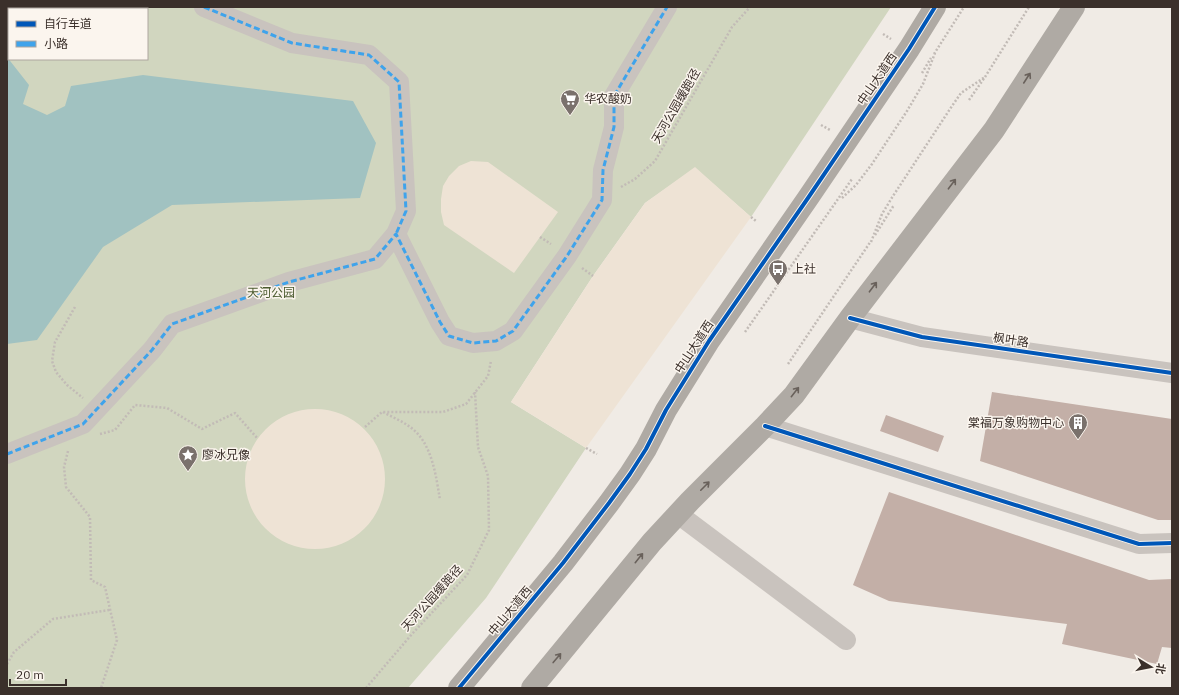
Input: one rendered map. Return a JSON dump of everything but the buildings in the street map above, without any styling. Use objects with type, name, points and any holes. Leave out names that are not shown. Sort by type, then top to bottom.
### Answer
[{"type":"highway","name":"中山大道西","points":[[458,688],[563,563],[630,474],[646,449],[666,410],[709,341],[909,49],[935,7]]},
{"type":"highway","points":[[532,688],[652,542],[766,426],[794,395],[850,318],[994,130],[1074,7]]},
{"type":"street","points":[[7,454],[83,424],[152,350],[172,324],[289,282],[375,260],[396,234],[406,212],[399,82],[369,55],[292,43],[204,7]]},
{"type":"street","points":[[396,234],[440,322],[449,336],[473,343],[496,341],[513,331],[567,256],[602,200],[603,170],[614,127],[614,96],[667,7]]},
{"type":"street","name":"枫叶路","points":[[850,318],[922,337],[1172,373]]},
{"type":"street","points":[[766,426],[1139,544],[1172,544]]},
{"type":"street","points":[[678,514],[846,640]]},
{"type":"path","points":[[922,73],[964,7]]},
{"type":"path","points":[[968,100],[985,77],[1029,7]]},
{"type":"path","points":[[883,34],[891,39]]},
{"type":"path","points":[[837,202],[856,184],[872,164],[903,117],[923,84],[935,53]]},
{"type":"path","points":[[871,242],[882,214],[952,106],[961,93],[985,77]]},
{"type":"path","points":[[821,125],[830,131]]},
{"type":"path","points":[[745,332],[852,179]]},
{"type":"path","points":[[788,364],[871,242],[894,205]]},
{"type":"path","points":[[751,217],[756,221]]},
{"type":"path","points":[[75,307],[54,342],[52,361],[56,372],[67,385],[97,409]]},
{"type":"path","points":[[364,427],[382,412],[443,412],[466,404],[488,376],[496,341]]},
{"type":"path","points":[[93,436],[115,430],[135,405],[167,408],[202,428],[235,413],[258,439]]},
{"type":"path","points":[[382,412],[411,427],[426,445],[434,469],[440,500]]},
{"type":"path","points":[[63,432],[70,443],[64,467],[66,487],[90,516],[91,580],[105,587],[117,640],[101,688]]},
{"type":"path","points":[[586,448],[597,454]]},
{"type":"path","points":[[7,664],[14,652],[53,619],[109,610]]},
{"type":"green space","name":"天河公园","points":[[7,7],[891,7],[751,217],[695,168],[645,203],[593,276],[511,402],[586,448],[486,598],[408,688],[7,688]]},
{"type":"shaded area","points":[[471,161],[488,162],[558,212],[514,273],[444,225],[441,212],[443,186],[449,176],[459,166]]},
{"type":"shaded area","points":[[695,167],[751,217],[586,448],[511,402],[593,276],[645,203]]},
{"type":"shaded area","points":[[322,409],[342,414],[365,429],[380,452],[384,465],[384,493],[380,506],[365,529],[342,544],[329,548],[308,549],[288,544],[265,529],[250,506],[246,493],[245,472],[250,452],[265,429],[288,414],[301,410]]},
{"type":"water","points":[[7,57],[29,85],[23,104],[47,115],[65,106],[71,86],[143,75],[353,101],[376,143],[360,198],[172,205],[103,247],[37,340],[7,344]]},
{"type":"marked path","points":[[204,7],[292,43],[369,55],[399,82],[406,211],[396,234]]},
{"type":"marked path","points":[[7,454],[83,424],[152,350],[172,324],[289,282],[375,259],[396,234],[440,322],[449,336],[473,343],[496,341],[513,331],[567,256],[602,200],[603,170],[614,127],[614,96],[667,7]]},
{"type":"cycle path","points":[[459,688],[563,563],[630,474],[646,449],[666,410],[709,341],[909,49],[935,7]]},
{"type":"cycle path","points":[[850,318],[922,337],[1172,373]]},
{"type":"cycle path","points":[[765,426],[1139,544],[1172,543]]},
{"type":"place","name":"华农酸奶","points":[[570,116]]},
{"type":"place","name":"上社","points":[[778,286]]},
{"type":"place","name":"棠福万象购物中心","points":[[1078,440]]},
{"type":"place","name":"廖冰兄像","points":[[188,472]]}]
